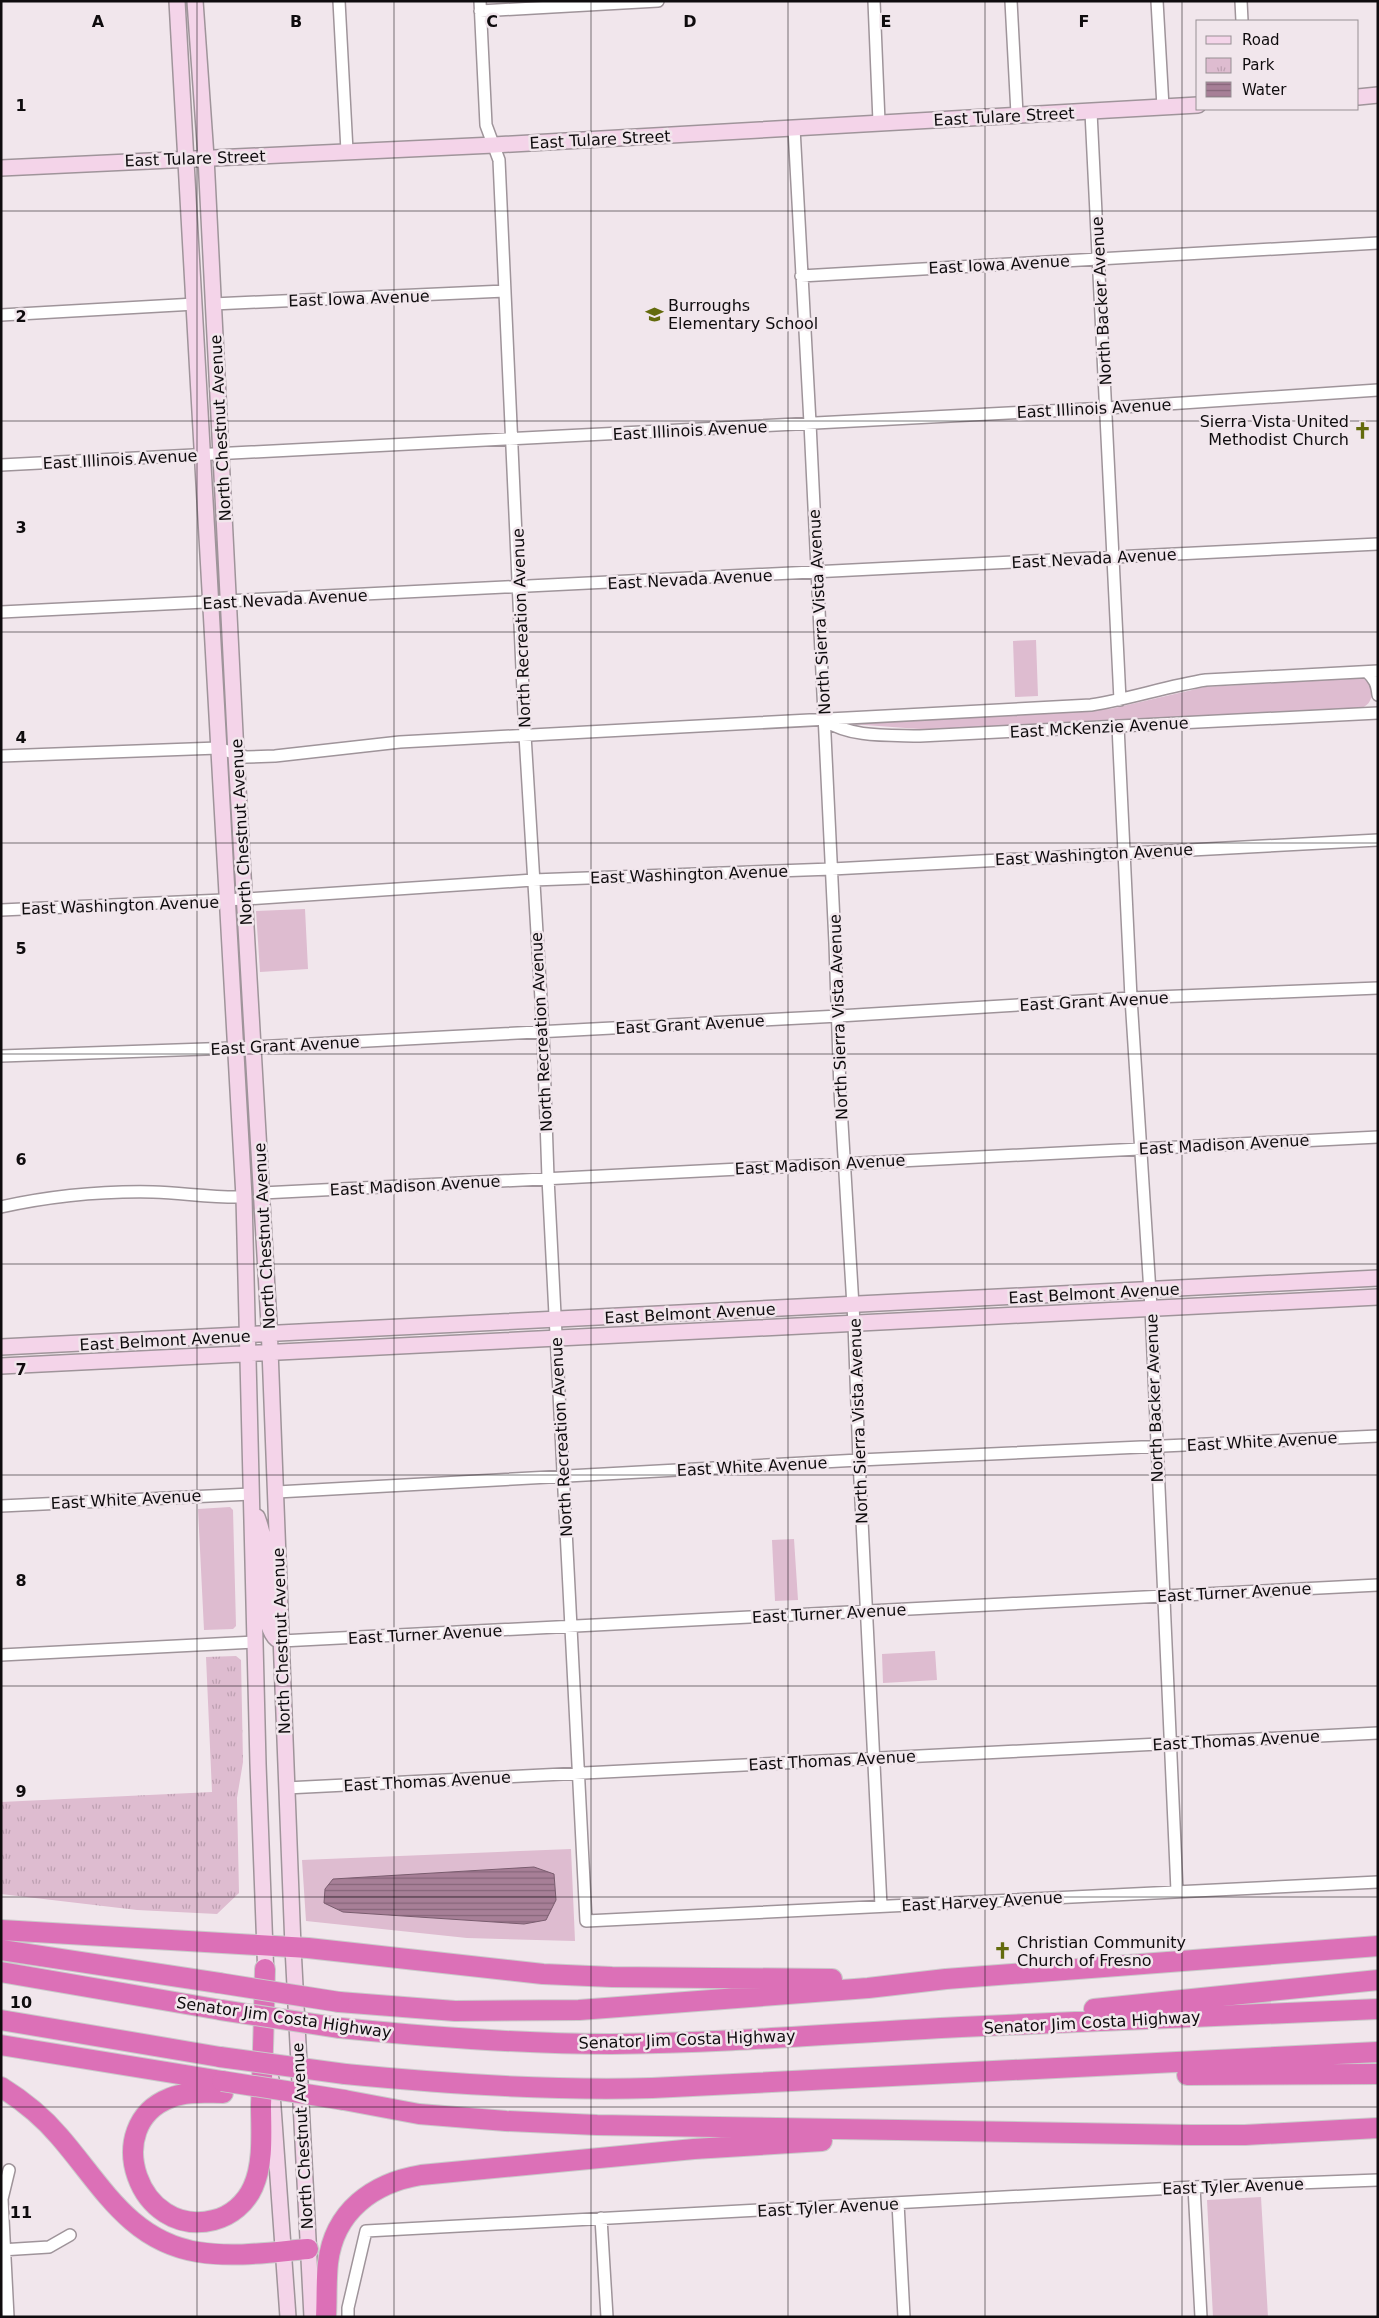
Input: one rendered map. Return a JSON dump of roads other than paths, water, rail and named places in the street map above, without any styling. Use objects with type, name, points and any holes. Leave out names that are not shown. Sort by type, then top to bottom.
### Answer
[{"type":"highway","points":[[1,1930],[292,1947],[552,1975],[946,1979]]},
{"type":"highway","points":[[1,1950],[339,2002],[455,2012],[579,2010],[868,1988],[946,1979],[1378,1946]]},
{"type":"highway","points":[[222,2087],[184,2094],[164,2101],[148,2115],[135,2141],[134,2171],[141,2188],[155,2205],[182,2220],[201,2222],[220,2218],[230,2213],[248,2196],[257,2176],[260,2138],[265,1969]]},
{"type":"highway","name":"Senator Jim Costa Highway","points":[[1,1972],[221,2010],[340,2028],[454,2038],[611,2044],[1378,2009]]},
{"type":"highway","points":[[950,2028],[1114,2006],[1378,1980]]},
{"type":"highway","points":[[1,2020],[220,2057],[345,2074],[479,2086],[596,2090],[760,2084],[1378,2052]]},
{"type":"highway","points":[[1,2045],[222,2087],[419,2114],[506,2121],[597,2125],[1076,2134],[1246,2135],[1378,2128]]},
{"type":"highway","points":[[952,2074],[1378,2074]]},
{"type":"highway","points":[[1,2087],[49,2125],[123,2215],[151,2235],[184,2249],[207,2254],[232,2255],[308,2249]]},
{"type":"highway","points":[[326,2317],[328,2262],[334,2239],[346,2216],[366,2196],[378,2188],[407,2178],[694,2149],[783,2142],[974,2139],[1076,2134]]},
{"type":"main road","name":"North Chestnut Avenue","points":[[177,1],[244,1196],[264,1946],[282,2251],[288,2317]]},
{"type":"main road","name":"North Chestnut Avenue","points":[[195,1],[206,157],[236,754],[262,1193],[277,1492],[280,1641],[292,1947],[312,2317]]},
{"type":"main road","points":[[1359,96],[1378,95]]},
{"type":"main road","name":"East Tulare Street","points":[[1,168],[494,145],[1196,105]]},
{"type":"main road","points":[[195,304],[204,310],[208,360],[217,378]]},
{"type":"main road","name":"East Belmont Avenue","points":[[1,1347],[1378,1278]]},
{"type":"main road","name":"East Belmont Avenue","points":[[1,1366],[1378,1297]]},
{"type":"main road","points":[[251,1494],[264,1541],[267,1622],[271,1635],[280,1641]]},
{"type":"street","points":[[339,1],[347,151]]},
{"type":"street","points":[[480,6],[658,1]]},
{"type":"street","points":[[874,1],[879,122]]},
{"type":"street","points":[[1010,1],[1017,114]]},
{"type":"street","points":[[1158,1],[1163,107]]},
{"type":"street","points":[[1240,1],[1242,20]]},
{"type":"street","name":"North Recreation Avenue","points":[[480,6],[486,125],[499,160],[520,587],[525,735],[543,1032],[548,1178],[586,1921]]},
{"type":"street","name":"North Backer Avenue","points":[[1091,112],[1100,258],[1120,700]]},
{"type":"street","name":"North Sierra Vista Avenue","points":[[794,128],[832,869],[844,1163],[854,1324],[881,1906]]},
{"type":"street","name":"East Iowa Avenue","points":[[801,276],[1378,243]]},
{"type":"street","name":"East Iowa Avenue","points":[[213,304],[505,291]]},
{"type":"street","points":[[1,315],[195,304]]},
{"type":"street","name":"East Illinois Avenue","points":[[1,465],[1106,408],[1378,390]]},
{"type":"street","name":"East Nevada Avenue","points":[[1,612],[1378,544]]},
{"type":"street","points":[[1372,671],[1378,695]]},
{"type":"street","name":"East McKenzie Avenue","points":[[236,754],[246,757],[275,756],[400,742],[1091,705],[1206,680],[1372,671]]},
{"type":"street","points":[[1374,713],[1378,699]]},
{"type":"street","name":"East McKenzie Avenue","points":[[824,720],[839,730],[920,736],[1374,713]]},
{"type":"street","name":"North Backer Avenue","points":[[1118,726],[1131,998],[1151,1308],[1162,1596],[1172,1743],[1177,1891]]},
{"type":"street","points":[[1,756],[218,748],[236,754]]},
{"type":"street","name":"East Washington Avenue","points":[[1,910],[245,899],[533,880],[832,869],[1378,840]]},
{"type":"street","name":"East Grant Avenue","points":[[1,1056],[235,1048],[839,1016],[1131,998],[1378,988]]},
{"type":"street","name":"East Madison Avenue","points":[[262,1193],[1378,1137]]},
{"type":"street","points":[[1,1206],[55,1196],[150,1192],[212,1198],[244,1196]]},
{"type":"street","name":"East White Avenue","points":[[277,1492],[859,1460],[1378,1436]]},
{"type":"street","name":"East White Avenue","points":[[1,1506],[251,1494]]},
{"type":"street","name":"East Turner Avenue","points":[[280,1641],[1378,1585]]},
{"type":"street","points":[[1,1655],[255,1642]]},
{"type":"street","name":"East Thomas Avenue","points":[[286,1788],[1378,1733]]},
{"type":"street","name":"East Harvey Avenue","points":[[586,1921],[1378,1882]]},
{"type":"street","points":[[8,2317],[3,2250],[2,2199],[9,2170]]},
{"type":"street","name":"East Tyler Avenue","points":[[348,2317],[348,2308],[366,2231],[1194,2187],[1378,2180]]},
{"type":"street","points":[[1194,2187],[1201,2317]]},
{"type":"street","points":[[898,2203],[904,2317]]},
{"type":"street","points":[[601,2218],[606,2317]]},
{"type":"street","points":[[3,2250],[49,2247],[70,2235]]},
{"type":"water","points":[[534,1867],[554,1874],[556,1900],[546,1920],[524,1924],[343,1912],[324,1903],[325,1889],[333,1879]]},
{"type":"place","name":"Burroughs Elementary School","points":[[654,314]]},
{"type":"place","name":"Sierra Vista United Methodist Church","points":[[1363,430]]},
{"type":"place","name":"Christian Community Church of Fresno","points":[[1003,1951]]}]
